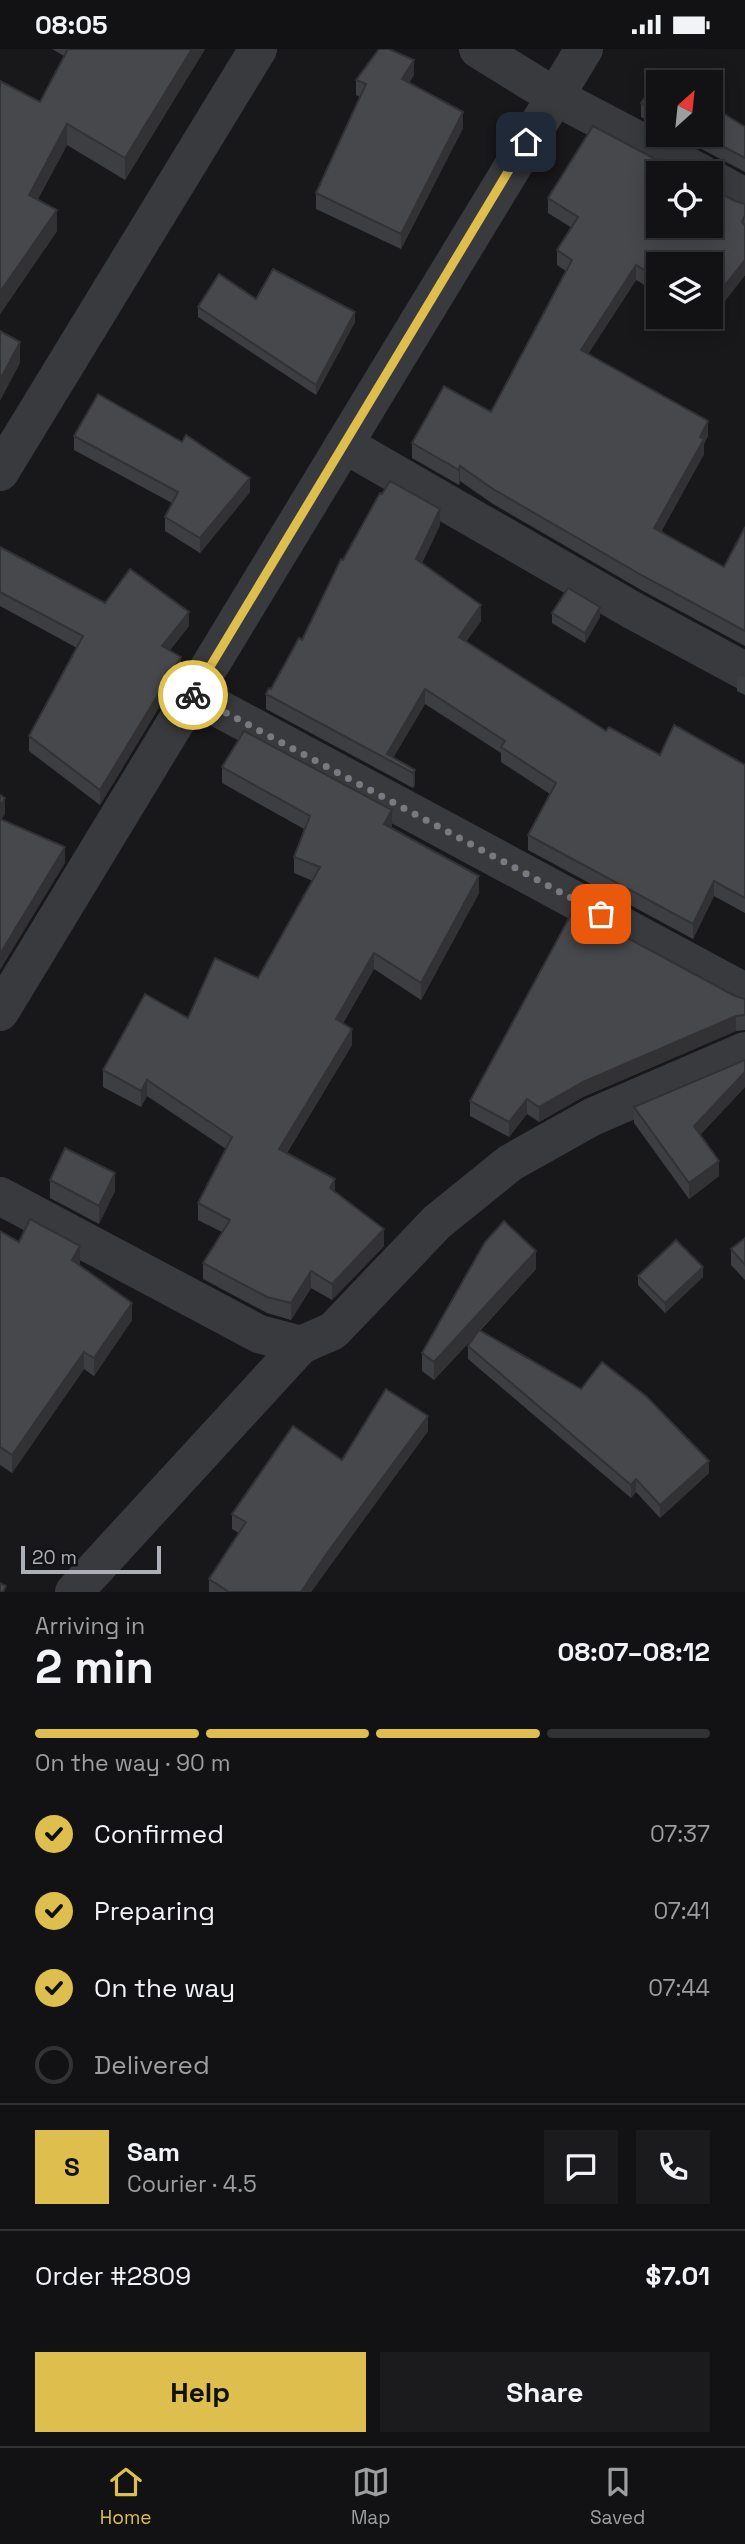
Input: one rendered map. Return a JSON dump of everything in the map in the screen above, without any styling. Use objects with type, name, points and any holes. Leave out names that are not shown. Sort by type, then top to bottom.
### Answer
[{"type":"street","points":[[0,473],[258,49]]},
{"type":"street","points":[[478,49],[554,96],[678,161]]},
{"type":"street","points":[[0,1012],[584,49]]},
{"type":"street","points":[[723,186],[745,197]]},
{"type":"street","points":[[344,445],[632,610],[745,671]]},
{"type":"street","points":[[192,694],[745,992]]},
{"type":"street","points":[[74,1592],[301,1345],[333,1331],[437,1222],[510,1163],[592,1117],[745,1051]]},
{"type":"street","points":[[0,1196],[260,1334],[301,1345]]},
{"type":"building","points":[[68,49],[192,49],[125,158],[67,124],[29,195],[57,210],[0,292],[0,81],[40,102]]},
{"type":"building","points":[[379,49],[389,49],[414,60],[402,79],[463,112],[401,234],[316,193],[366,84],[356,80]]},
{"type":"building","points":[[723,113],[745,127],[745,158],[723,146]]},
{"type":"building","points":[[593,126],[659,161],[646,161],[646,238],[723,238],[723,195],[745,204],[742,222],[745,225],[745,260],[723,288],[723,252],[646,252],[646,271],[636,265],[581,350],[708,421],[700,437],[704,439],[654,528],[724,567],[745,527],[745,631],[643,576],[493,489],[460,466],[459,470],[412,443],[444,386],[491,412],[572,260],[557,250],[578,217],[548,198]]},
{"type":"building","points":[[273,269],[355,312],[316,385],[198,307],[219,274],[256,299]]},
{"type":"building","points":[[0,331],[20,342],[0,380]]},
{"type":"building","points":[[98,394],[182,442],[186,435],[250,478],[200,538],[165,517],[178,492],[74,436]]},
{"type":"building","points":[[390,481],[440,509],[416,559],[481,605],[459,637],[606,731],[609,727],[660,755],[674,725],[745,765],[745,898],[714,881],[693,924],[528,835],[556,783],[501,747],[505,741],[425,689],[387,754],[415,770],[413,773],[266,694],[299,638],[302,640],[341,559],[343,560],[380,493],[382,494]]},
{"type":"building","points":[[0,547],[105,603],[130,569],[189,612],[162,646],[181,657],[100,790],[29,736],[83,636],[0,592]]},
{"type":"building","points":[[568,588],[600,607],[585,633],[552,613]]},
{"type":"building","points":[[244,731],[392,810],[384,824],[479,876],[421,983],[374,953],[336,1019],[352,1029],[279,1149],[335,1179],[330,1188],[384,1229],[332,1284],[311,1271],[291,1303],[267,1297],[203,1263],[230,1220],[198,1203],[232,1137],[147,1080],[141,1091],[103,1070],[145,994],[188,1018],[215,958],[258,978],[320,867],[294,857],[310,816],[222,767]]},
{"type":"building","points":[[0,819],[65,847],[0,954]]},
{"type":"building","points":[[574,909],[745,999],[745,1015],[736,1016],[583,1082],[539,1107],[527,1099],[509,1122],[470,1101]]},
{"type":"building","points":[[745,1060],[745,1072],[694,1126],[719,1161],[689,1183],[634,1107]]},
{"type":"building","points":[[65,1148],[115,1173],[99,1206],[50,1180]]},
{"type":"building","points":[[30,1219],[80,1246],[72,1260],[132,1303],[94,1358],[84,1352],[12,1455],[0,1447],[0,1231],[19,1242]]},
{"type":"building","points":[[504,1221],[536,1251],[434,1362],[422,1353],[485,1242]]},
{"type":"building","points":[[745,1238],[745,1265],[731,1249]]},
{"type":"building","points":[[676,1240],[703,1267],[665,1303],[638,1276]]},
{"type":"building","points":[[479,1330],[581,1389],[602,1362],[646,1396],[709,1461],[660,1505],[636,1479],[631,1485],[468,1346]]},
{"type":"building","points":[[386,1389],[428,1416],[301,1592],[229,1592],[209,1579],[246,1522],[232,1514],[293,1426],[342,1460]]},
{"type":"building","points":[[0,1583],[6,1586],[3,1592],[0,1592]]},
{"type":"way so far","points":[[193,695],[601,914]]},
{"type":"route","points":[[193,695],[526,142]]}]
